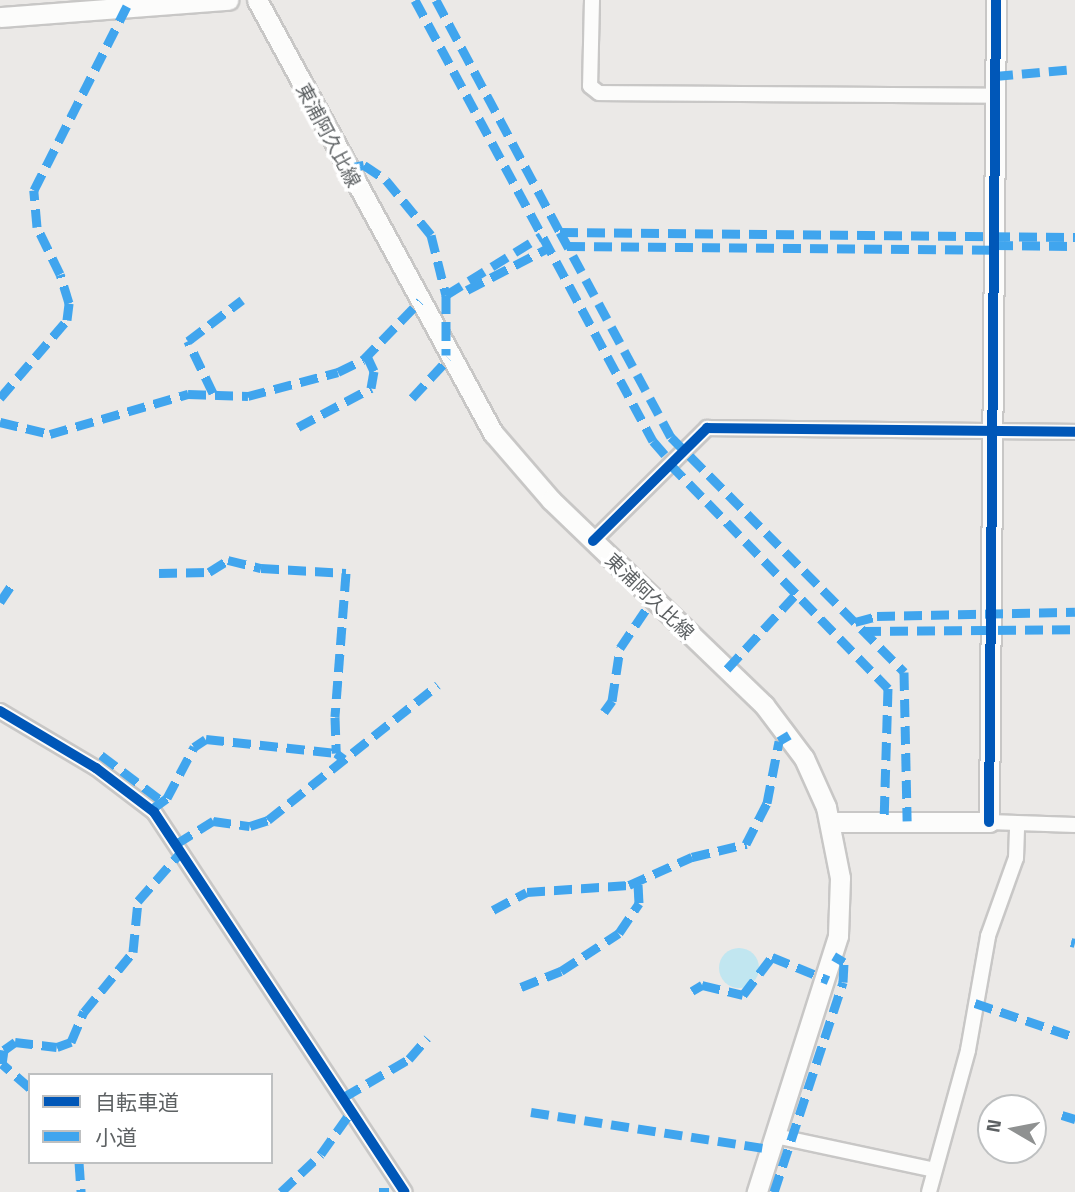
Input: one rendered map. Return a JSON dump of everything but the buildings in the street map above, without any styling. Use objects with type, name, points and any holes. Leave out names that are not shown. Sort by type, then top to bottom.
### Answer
[{"type":"main road","points":[[0,17],[228,0]]},
{"type":"main road","name":"東浦阿久比線","points":[[257,0],[470,398],[523,471],[786,731],[832,822],[840,878],[838,936],[757,1192]]},
{"type":"main road","points":[[832,822],[989,822],[996,0]]},
{"type":"street","points":[[592,0],[590,86],[599,93],[995,96]]},
{"type":"street","points":[[593,541],[707,428],[1075,432]]},
{"type":"street","points":[[0,711],[96,768],[154,812],[405,1192]]},
{"type":"street","points":[[989,822],[1075,825]]},
{"type":"street","points":[[929,1192],[968,1050],[988,936],[1016,858],[1017,824]]},
{"type":"street","points":[[776,1136],[934,1170]]},
{"type":"water","points":[[739,948],[753,954],[759,968],[753,982],[739,988],[725,982],[719,968],[725,954]]},
{"type":"marked path","points":[[415,0],[653,441],[672,463]]},
{"type":"marked path","points":[[436,0],[560,232],[1075,237]]},
{"type":"marked path","points":[[0,398],[67,320],[69,303],[60,274],[37,227],[34,190],[127,6]]},
{"type":"marked path","points":[[995,76],[1075,69]]},
{"type":"marked path","points":[[348,168],[364,165],[386,180],[431,235],[446,295],[446,355]]},
{"type":"marked path","points":[[560,232],[671,437],[904,672],[907,821]]},
{"type":"marked path","points":[[446,295],[541,236]]},
{"type":"marked path","points":[[995,245],[1075,246]]},
{"type":"marked path","points":[[567,246],[995,250]]},
{"type":"marked path","points":[[467,290],[548,248]]},
{"type":"marked path","points":[[213,393],[188,341],[242,300]]},
{"type":"marked path","points":[[0,422],[50,434],[188,394],[248,396],[338,372],[363,360],[420,301]]},
{"type":"marked path","points":[[298,427],[371,388],[374,371],[367,356]]},
{"type":"marked path","points":[[412,398],[449,358]]},
{"type":"marked path","points":[[670,464],[888,688],[884,821]]},
{"type":"marked path","points":[[159,573],[209,572],[228,560],[261,568],[346,573],[335,717],[336,753],[344,759]]},
{"type":"marked path","points":[[0,602],[14,581]]},
{"type":"marked path","points":[[727,669],[797,593]]},
{"type":"marked path","points":[[604,712],[612,701],[620,648],[653,599]]},
{"type":"marked path","points":[[855,622],[877,616],[1075,612]]},
{"type":"marked path","points":[[863,631],[1075,629]]},
{"type":"marked path","points":[[176,844],[213,821],[250,826],[268,820],[438,685]]},
{"type":"marked path","points":[[493,910],[527,892],[629,885],[692,857],[746,844],[767,803],[779,741],[789,735]]},
{"type":"marked path","points":[[152,809],[167,798],[194,747],[206,739],[336,753]]},
{"type":"marked path","points":[[101,755],[162,801]]},
{"type":"marked path","points":[[28,1086],[2,1064],[4,1050],[15,1042],[57,1047],[71,1042],[84,1012],[133,952],[138,901],[181,852]]},
{"type":"marked path","points":[[521,987],[561,971],[619,933],[639,903],[638,881]]},
{"type":"marked path","points":[[1071,942],[1075,943]]},
{"type":"marked path","points":[[774,1192],[843,982],[844,962],[834,956]]},
{"type":"marked path","points":[[692,991],[702,985],[743,995],[772,957],[828,980]]},
{"type":"marked path","points":[[975,1003],[1075,1037]]},
{"type":"marked path","points":[[344,1097],[409,1059],[427,1038]]},
{"type":"marked path","points":[[281,1192],[321,1154],[353,1109]]},
{"type":"marked path","points":[[531,1112],[771,1149]]},
{"type":"marked path","points":[[1062,1115],[1075,1119]]},
{"type":"marked path","points":[[79,1164],[81,1192]]},
{"type":"marked path","points":[[379,1192],[389,1192]]},
{"type":"cycle path","points":[[989,822],[996,0]]},
{"type":"cycle path","points":[[593,541],[707,428],[1075,432]]},
{"type":"cycle path","points":[[0,711],[96,768],[154,812],[405,1192]]}]
